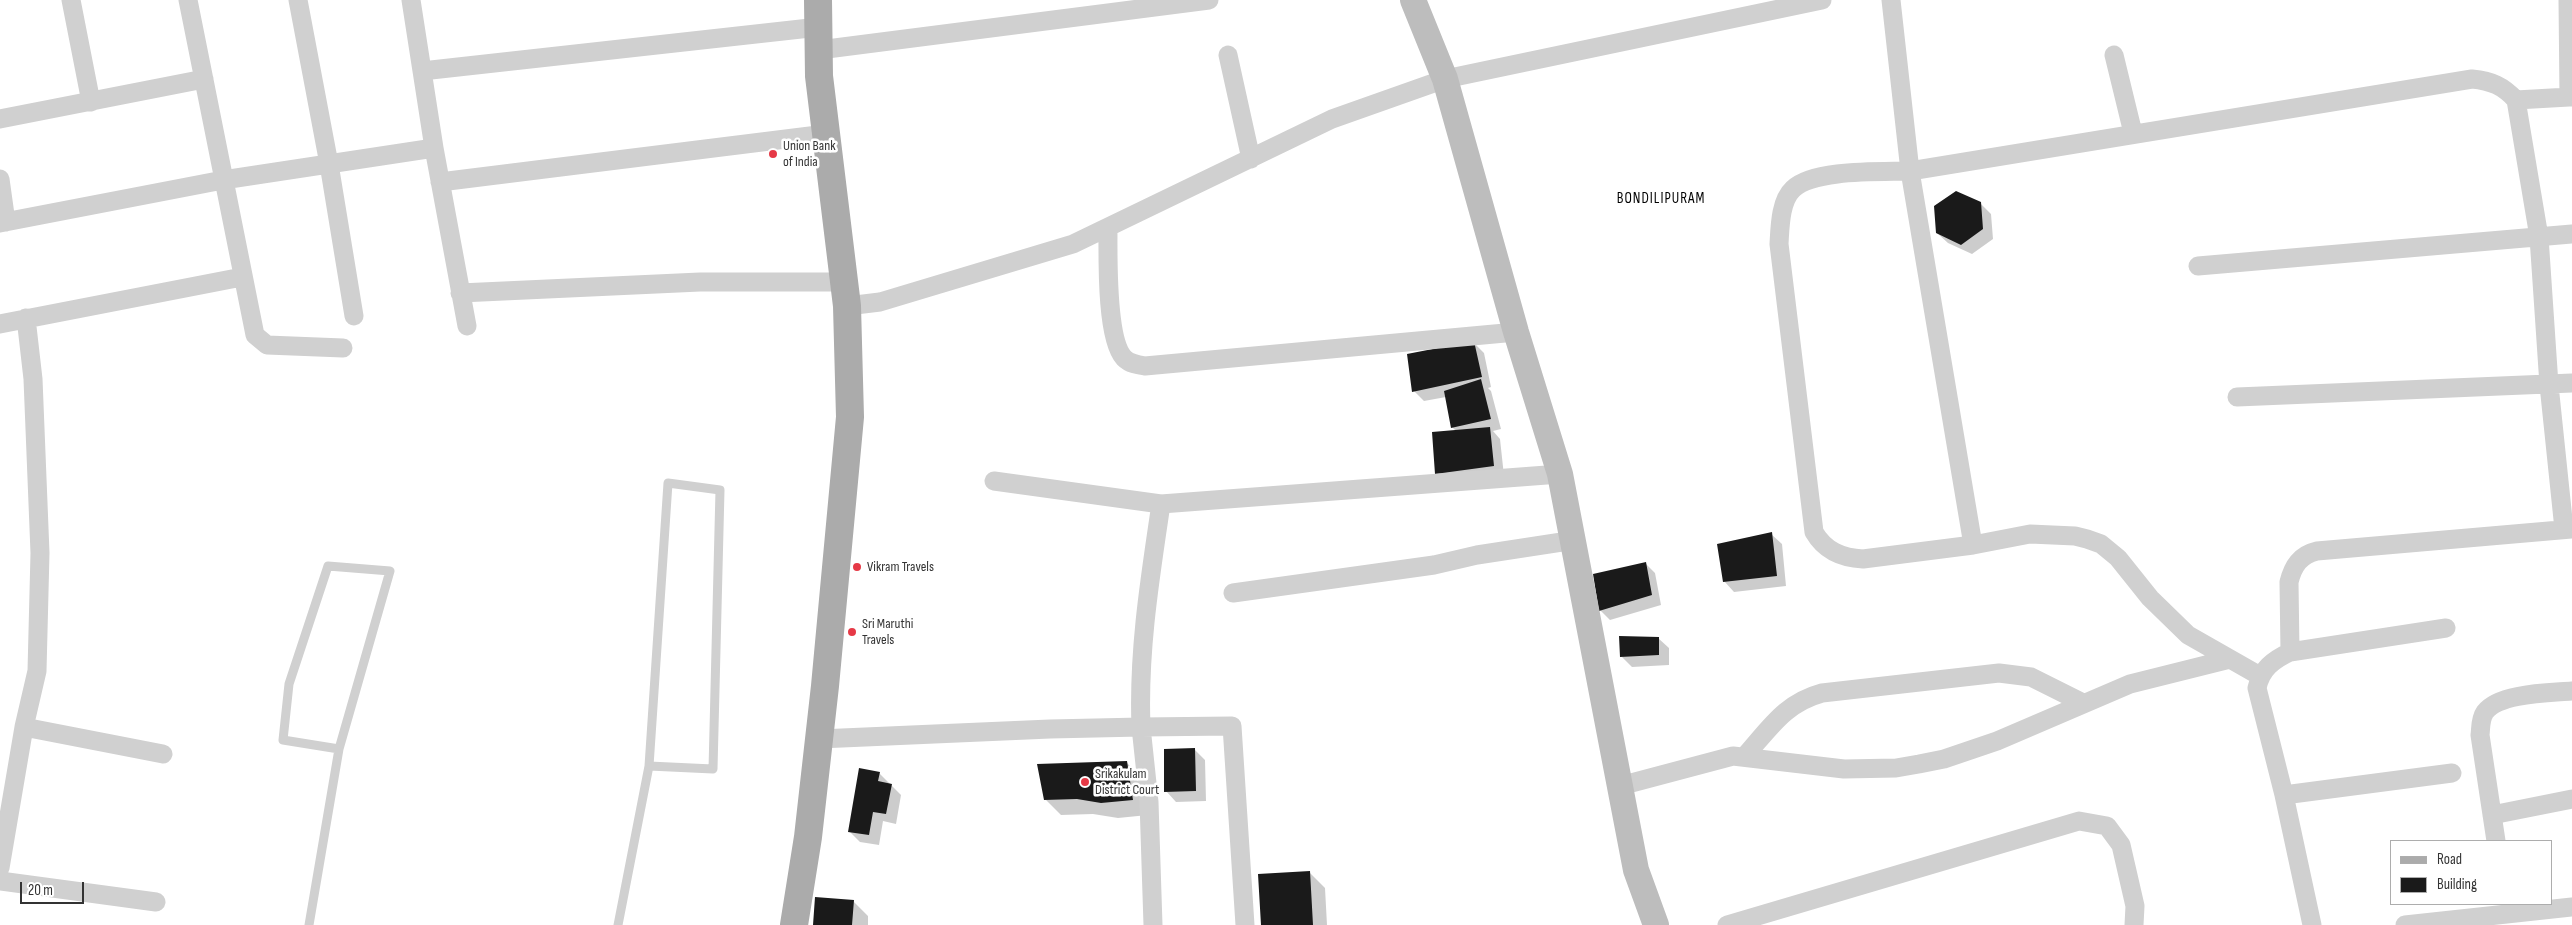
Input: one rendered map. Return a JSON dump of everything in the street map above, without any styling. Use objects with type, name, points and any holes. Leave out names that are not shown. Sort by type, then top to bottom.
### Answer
[{"type":"main road","points":[[794,925],[808,837],[819,739],[850,417],[846,294],[819,76],[818,0]]},
{"type":"street","points":[[71,0],[91,102]]},
{"type":"street","points":[[188,0],[254,335],[259,341],[277,346],[343,348]]},
{"type":"street","points":[[298,0],[354,316]]},
{"type":"street","points":[[411,0],[434,148],[467,326]]},
{"type":"street","points":[[422,71],[819,39],[1209,0]]},
{"type":"street","points":[[1413,0],[1445,79],[1516,332],[1560,474],[1575,540],[1636,870],[1656,925]]},
{"type":"street","points":[[460,293],[700,282],[846,294],[880,302],[1073,244],[1108,229],[1332,119],[1445,79],[1822,0]]},
{"type":"street","points":[[1891,0],[1910,171],[1973,545]]},
{"type":"street","points":[[2516,100],[2570,97],[2568,0]]},
{"type":"street","points":[[1228,55],[1251,159]]},
{"type":"street","points":[[2114,55],[2132,133]]},
{"type":"street","points":[[0,119],[204,79]]},
{"type":"street","points":[[2260,676],[2188,635],[2150,598],[2118,558],[2101,544],[2075,536],[2030,534],[1973,545],[1863,559],[1848,558],[1829,550],[1820,542],[1814,532],[1779,244],[1781,213],[1792,189],[1818,175],[1910,171],[2132,133],[2472,79],[2488,80],[2499,85],[2516,100],[2540,237],[2549,385],[2568,529],[2308,553],[2296,564],[2289,582],[2290,652]]},
{"type":"street","points":[[440,182],[826,134]]},
{"type":"street","points":[[0,179],[3,223],[223,180],[434,148]]},
{"type":"street","points":[[1108,229],[1110,296],[1117,347],[1124,358],[1132,364],[1145,366],[1516,332]]},
{"type":"street","points":[[2198,266],[2572,234]]},
{"type":"street","points":[[0,324],[242,277]]},
{"type":"street","points":[[0,868],[24,727],[37,671],[40,553],[33,379],[26,318]]},
{"type":"street","points":[[2237,397],[2572,383]]},
{"type":"street","points":[[994,481],[1161,504],[1560,474]]},
{"type":"street","points":[[1153,925],[1149,802],[1141,728],[1139,688],[1161,504]]},
{"type":"street","points":[[1233,593],[1434,565],[1477,555],[1575,540]]},
{"type":"street","points":[[2312,925],[2284,795],[2260,703],[2258,688],[2260,676],[2267,666],[2290,652],[2446,628]]},
{"type":"street","points":[[1620,786],[1717,759],[1745,756],[1844,769],[1911,766],[1944,759],[1980,748],[2130,684],[2230,658]]},
{"type":"street","points":[[1745,756],[1787,709],[1806,697],[1822,693],[1998,674],[2031,677],[2083,703]]},
{"type":"street","points":[[2496,840],[2480,735],[2481,720],[2485,712],[2492,706],[2514,697],[2572,690]]},
{"type":"street","points":[[819,739],[1050,728],[1232,726],[1245,925]]},
{"type":"street","points":[[24,727],[163,754]]},
{"type":"street","points":[[2284,795],[2452,773]]},
{"type":"street","points":[[2492,815],[2572,800]]},
{"type":"street","points":[[1727,925],[2079,820],[2107,826],[2121,845],[2135,906],[2134,925]]},
{"type":"street","points":[[0,880],[156,902]]},
{"type":"street","points":[[2405,925],[2504,908],[2572,907]]},
{"type":"lane","points":[[618,925],[649,766],[668,483],[720,490],[713,769],[649,766]]},
{"type":"lane","points":[[309,925],[339,749],[390,571],[328,566],[289,684],[283,740],[339,749]]},
{"type":"building","points":[[1956,191],[1981,202],[1983,229],[1961,245],[1936,233],[1934,206]]},
{"type":"building","points":[[1474,341],[1482,377],[1412,392],[1407,354]]},
{"type":"building","points":[[1481,379],[1491,419],[1451,428],[1444,391]]},
{"type":"building","points":[[1490,427],[1494,466],[1435,474],[1432,432]]},
{"type":"building","points":[[1772,532],[1777,576],[1723,582],[1717,544]]},
{"type":"building","points":[[1646,562],[1652,595],[1599,611],[1593,574]]},
{"type":"building","points":[[1619,636],[1659,637],[1659,655],[1620,657]]},
{"type":"building","points":[[1195,748],[1196,791],[1164,792],[1164,749]]},
{"type":"building","name":"Srikakulam District Court","points":[[1127,761],[1133,800],[1101,803],[1077,799],[1044,800],[1037,764]]},
{"type":"building","points":[[859,768],[880,772],[878,781],[892,784],[886,814],[873,812],[869,835],[848,832]]},
{"type":"building","points":[[1310,871],[1313,925],[1261,925],[1258,874]]},
{"type":"building","points":[[815,897],[854,900],[852,925],[813,925]]},
{"type":"place","name":"Union Bank of India","points":[[773,154]]},
{"type":"place","name":"Vikram Travels","points":[[857,567]]},
{"type":"place","name":"Sri Maruthi Travels","points":[[852,632]]},
{"type":"place","name":"Srikakulam District Court","points":[[1085,782]]},
{"type":"district","name":"BONDILIPURAM","points":[[1661,199]]}]
